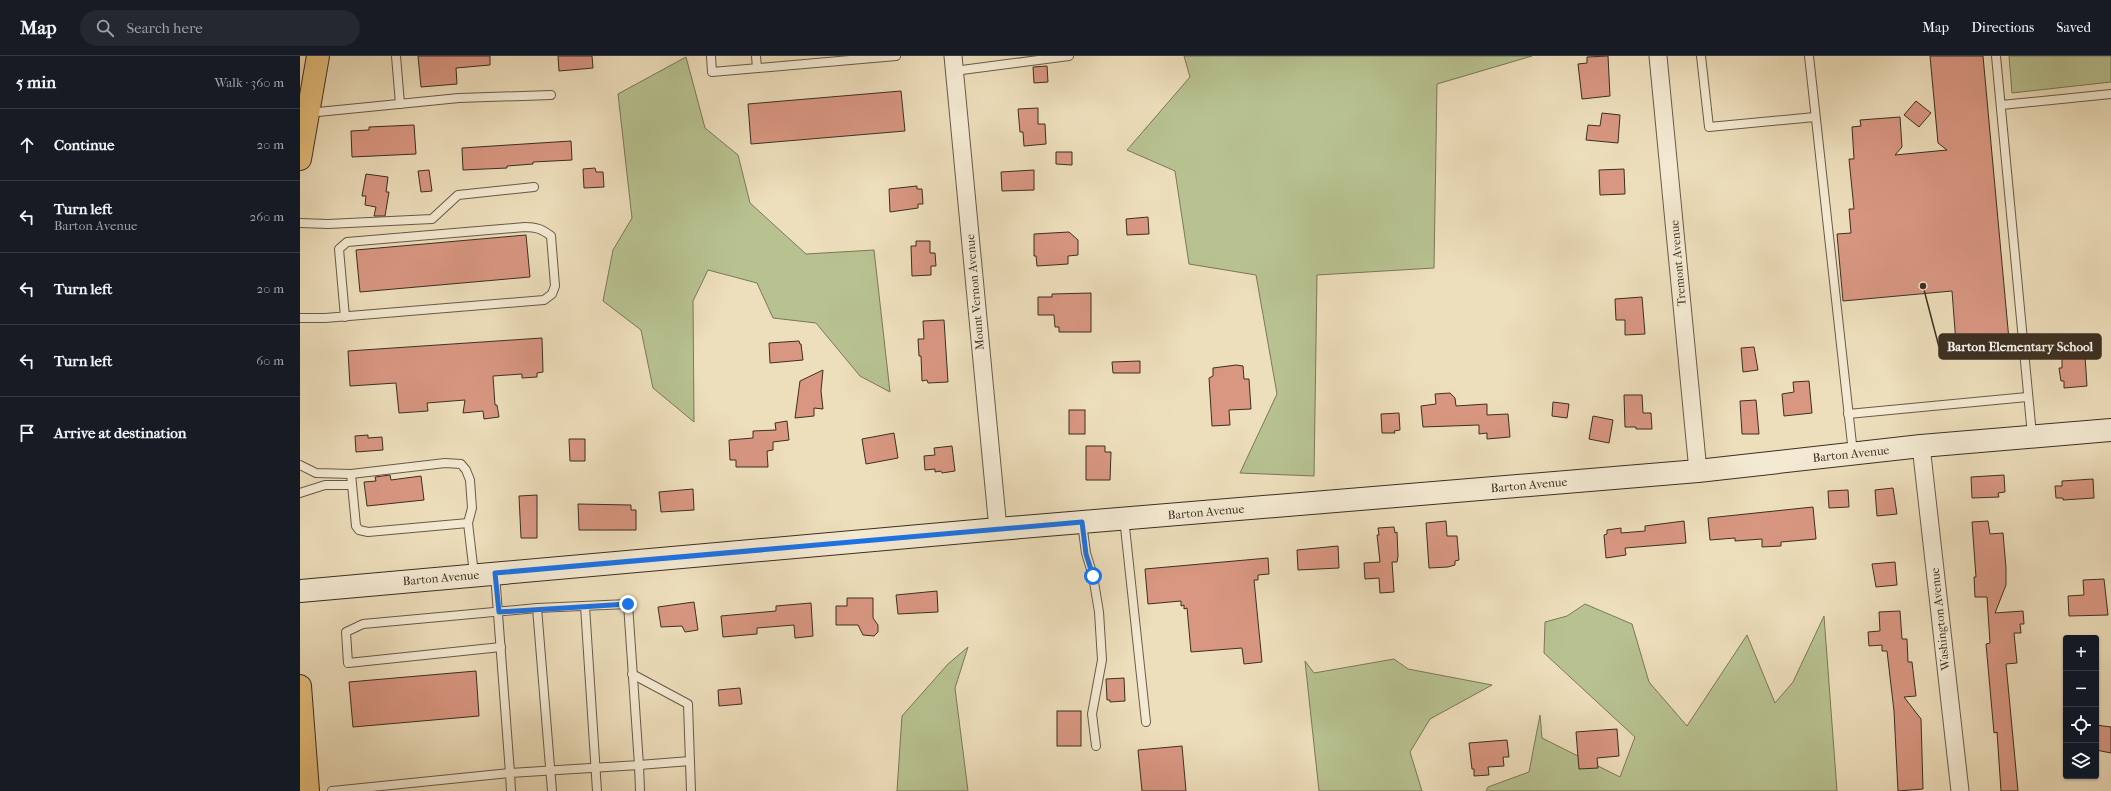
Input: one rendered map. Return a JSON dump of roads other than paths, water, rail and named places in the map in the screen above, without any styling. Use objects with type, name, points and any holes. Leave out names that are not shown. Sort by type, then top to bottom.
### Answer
[{"type":"main road","points":[[300,159],[308,113],[306,89],[318,56]]},
{"type":"main road","points":[[300,690],[308,791]]},
{"type":"street","name":"Tremont Avenue","points":[[1658,56],[1698,471]]},
{"type":"street","name":"Mount Vernon Avenue","points":[[954,64],[998,529]]},
{"type":"street","name":"Barton Avenue","points":[[300,591],[1124,518],[1698,471],[1921,446],[2111,430]]},
{"type":"street","name":"Washington Avenue","points":[[1921,446],[1960,791]]},
{"type":"lane","points":[[396,56],[400,104]]},
{"type":"lane","points":[[711,56],[712,72],[896,56]]},
{"type":"lane","points":[[756,56],[757,68]]},
{"type":"lane","points":[[954,64],[1069,56]]},
{"type":"lane","points":[[1701,56],[1709,127],[1815,117]]},
{"type":"lane","points":[[1809,56],[1853,454]]},
{"type":"lane","points":[[1996,56],[2027,397],[2032,436]]},
{"type":"lane","points":[[2001,105],[2111,94]]},
{"type":"lane","points":[[308,113],[460,98],[551,95]]},
{"type":"lane","points":[[300,223],[328,224],[432,219],[458,195],[534,187]]},
{"type":"lane","points":[[300,318],[345,317],[544,300],[552,294],[555,286],[551,236],[534,227],[525,227],[347,242],[339,249],[345,317]]},
{"type":"lane","points":[[1848,414],[2027,397]]},
{"type":"lane","points":[[300,465],[316,473],[351,474],[445,463],[461,464],[466,470],[470,480],[472,508],[468,523],[499,612],[511,791]]},
{"type":"lane","points":[[351,474],[356,526],[359,530],[364,531],[468,523]]},
{"type":"lane","points":[[300,493],[326,485],[352,485]]},
{"type":"lane","points":[[1124,518],[1146,722]]},
{"type":"lane","points":[[1082,522],[1086,554],[1093,576],[1099,612],[1102,660],[1092,714],[1096,746]]},
{"type":"lane","points":[[501,647],[348,663],[346,632],[363,624],[537,608],[628,604],[640,791]]},
{"type":"lane","points":[[585,606],[597,791]]},
{"type":"lane","points":[[537,608],[552,791]]},
{"type":"lane","points":[[632,674],[688,704],[691,791]]},
{"type":"lane","points":[[332,791],[510,773],[690,761]]},
{"type":"place","name":"Barton Elementary School","points":[[1923,286]]}]
